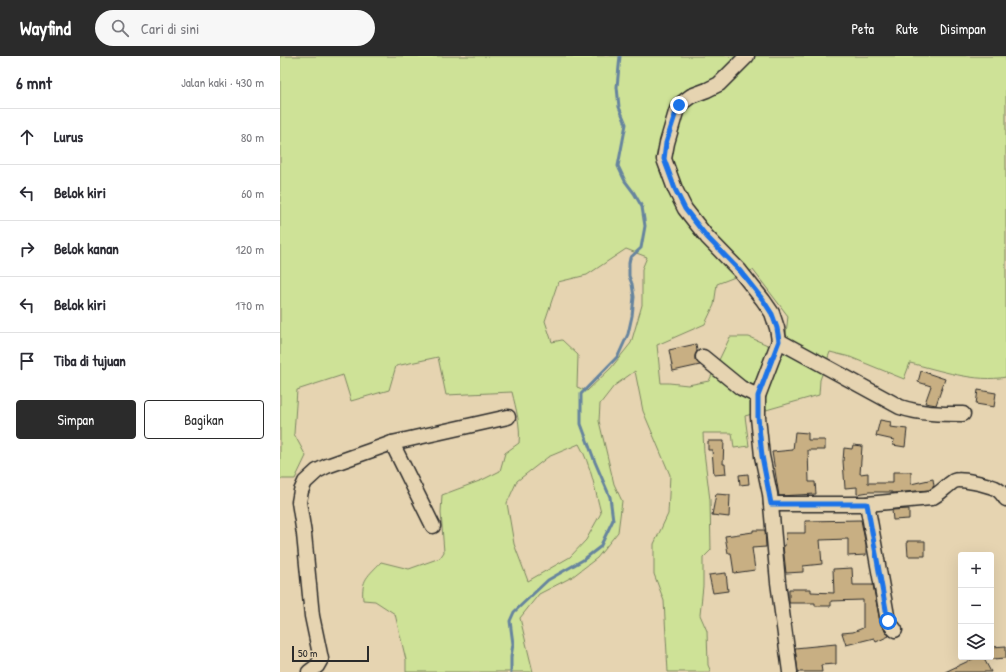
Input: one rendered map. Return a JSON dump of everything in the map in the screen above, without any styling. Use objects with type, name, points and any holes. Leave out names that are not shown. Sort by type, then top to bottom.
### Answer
[{"type":"street","points":[[747,56],[718,84],[691,96],[679,105],[666,143],[664,159],[675,189],[685,209],[707,237],[740,271],[763,300],[772,314],[777,328],[779,341],[758,396],[758,417],[762,456],[771,504],[778,582],[790,672]]},
{"type":"street","points":[[779,341],[900,407],[914,412],[929,414],[963,414]]},
{"type":"street","points":[[703,357],[741,388],[758,396]]},
{"type":"street","points":[[309,672],[317,666],[321,659],[312,616],[304,534],[299,502],[301,491],[305,482],[317,471],[392,443],[508,417]]},
{"type":"street","points":[[392,443],[433,526]]},
{"type":"street","points":[[771,504],[867,504],[931,498],[936,496],[952,482],[961,480],[994,488],[1003,494],[1006,499]]},
{"type":"street","points":[[867,504],[888,621],[895,630]]},
{"type":"green space","points":[[280,56],[1006,56],[1006,377],[970,377],[910,363],[904,379],[850,357],[830,352],[820,380],[819,395],[745,416],[749,446],[734,448],[732,433],[703,433],[710,500],[711,550],[703,558],[703,586],[700,615],[707,631],[708,665],[711,672],[668,672],[664,601],[654,574],[654,544],[668,514],[670,475],[643,411],[635,371],[614,386],[600,404],[599,421],[614,484],[622,501],[618,532],[597,558],[572,577],[539,594],[520,618],[533,672],[406,672],[406,660],[395,614],[375,601],[363,600],[364,582],[381,562],[409,569],[440,558],[444,552],[441,513],[442,495],[482,480],[500,471],[505,453],[519,443],[519,424],[512,392],[446,395],[438,357],[396,366],[389,390],[351,401],[343,375],[297,390],[294,434],[306,456],[295,479],[280,479]],"holes":[[[626,249],[647,257],[642,269],[642,305],[631,343],[611,368],[587,391],[577,387],[578,355],[562,340],[552,342],[545,321],[558,282],[587,275]],[[753,270],[788,316],[784,352],[749,337],[730,337],[709,381],[688,385],[661,383],[657,345],[705,324],[714,305],[717,284]],[[579,444],[590,469],[601,513],[586,540],[570,557],[528,581],[514,544],[507,503],[517,481],[548,457]]]},
{"type":"building","points":[[696,344],[697,351],[695,360],[700,365],[673,371],[669,350]]},
{"type":"building","points":[[921,371],[945,379],[936,405],[925,403],[931,386],[918,382]]},
{"type":"building","points":[[978,390],[996,393],[994,407],[976,404]]},
{"type":"building","points":[[880,420],[891,422],[890,427],[907,429],[905,447],[893,445],[894,440],[876,436]]},
{"type":"building","points":[[795,432],[808,433],[808,440],[825,440],[825,450],[808,450],[809,482],[815,482],[816,494],[779,496],[772,452],[793,450]]},
{"type":"building","points":[[708,441],[724,441],[723,464],[725,464],[726,474],[714,475],[712,450],[708,450]]},
{"type":"building","points":[[853,445],[862,446],[860,474],[868,473],[868,483],[893,483],[893,472],[911,472],[911,484],[933,479],[934,486],[929,490],[892,493],[869,492],[857,494],[857,487],[845,488],[843,461],[844,448],[852,449]]},
{"type":"building","points":[[748,474],[749,484],[740,485],[739,475]]},
{"type":"building","points":[[716,494],[730,495],[729,517],[712,515]]},
{"type":"building","points":[[909,509],[909,519],[893,520],[892,510]]},
{"type":"building","points":[[861,520],[866,546],[866,555],[848,556],[848,539],[820,540],[822,564],[803,566],[803,572],[786,573],[783,546],[785,546],[786,533],[805,533],[805,521]]},
{"type":"building","points":[[753,530],[765,530],[766,547],[752,548],[755,570],[734,573],[731,553],[728,553],[725,536],[753,532]]},
{"type":"building","points":[[907,541],[925,541],[925,556],[908,556]]},
{"type":"building","points":[[852,568],[853,585],[873,585],[880,622],[889,636],[876,642],[874,638],[846,645],[842,633],[853,632],[863,628],[863,600],[831,601],[831,606],[815,606],[815,603],[789,603],[789,589],[811,589],[811,592],[834,593],[833,569]]},
{"type":"building","points":[[726,573],[728,591],[713,593],[709,575]]},
{"type":"building","points":[[836,644],[836,664],[821,665],[822,672],[798,672],[795,648]]},
{"type":"building","points":[[1006,646],[1006,658],[994,659],[994,647]]},
{"type":"building","points":[[971,660],[985,660],[991,672],[945,672]]},
{"type":"waterway","points":[[511,672],[513,644],[510,621],[514,612],[548,580],[583,560],[600,547],[613,520],[610,497],[581,424],[581,394],[618,356],[628,334],[634,297],[629,276],[629,263],[630,258],[641,248],[645,226],[642,207],[625,181],[618,166],[626,124],[619,107],[617,87],[620,56]]},
{"type":"route","points":[[679,105],[666,143],[664,159],[675,189],[685,209],[707,237],[740,271],[763,300],[772,314],[777,328],[779,341],[758,396],[758,417],[762,456],[771,504],[867,504],[888,621]]}]
